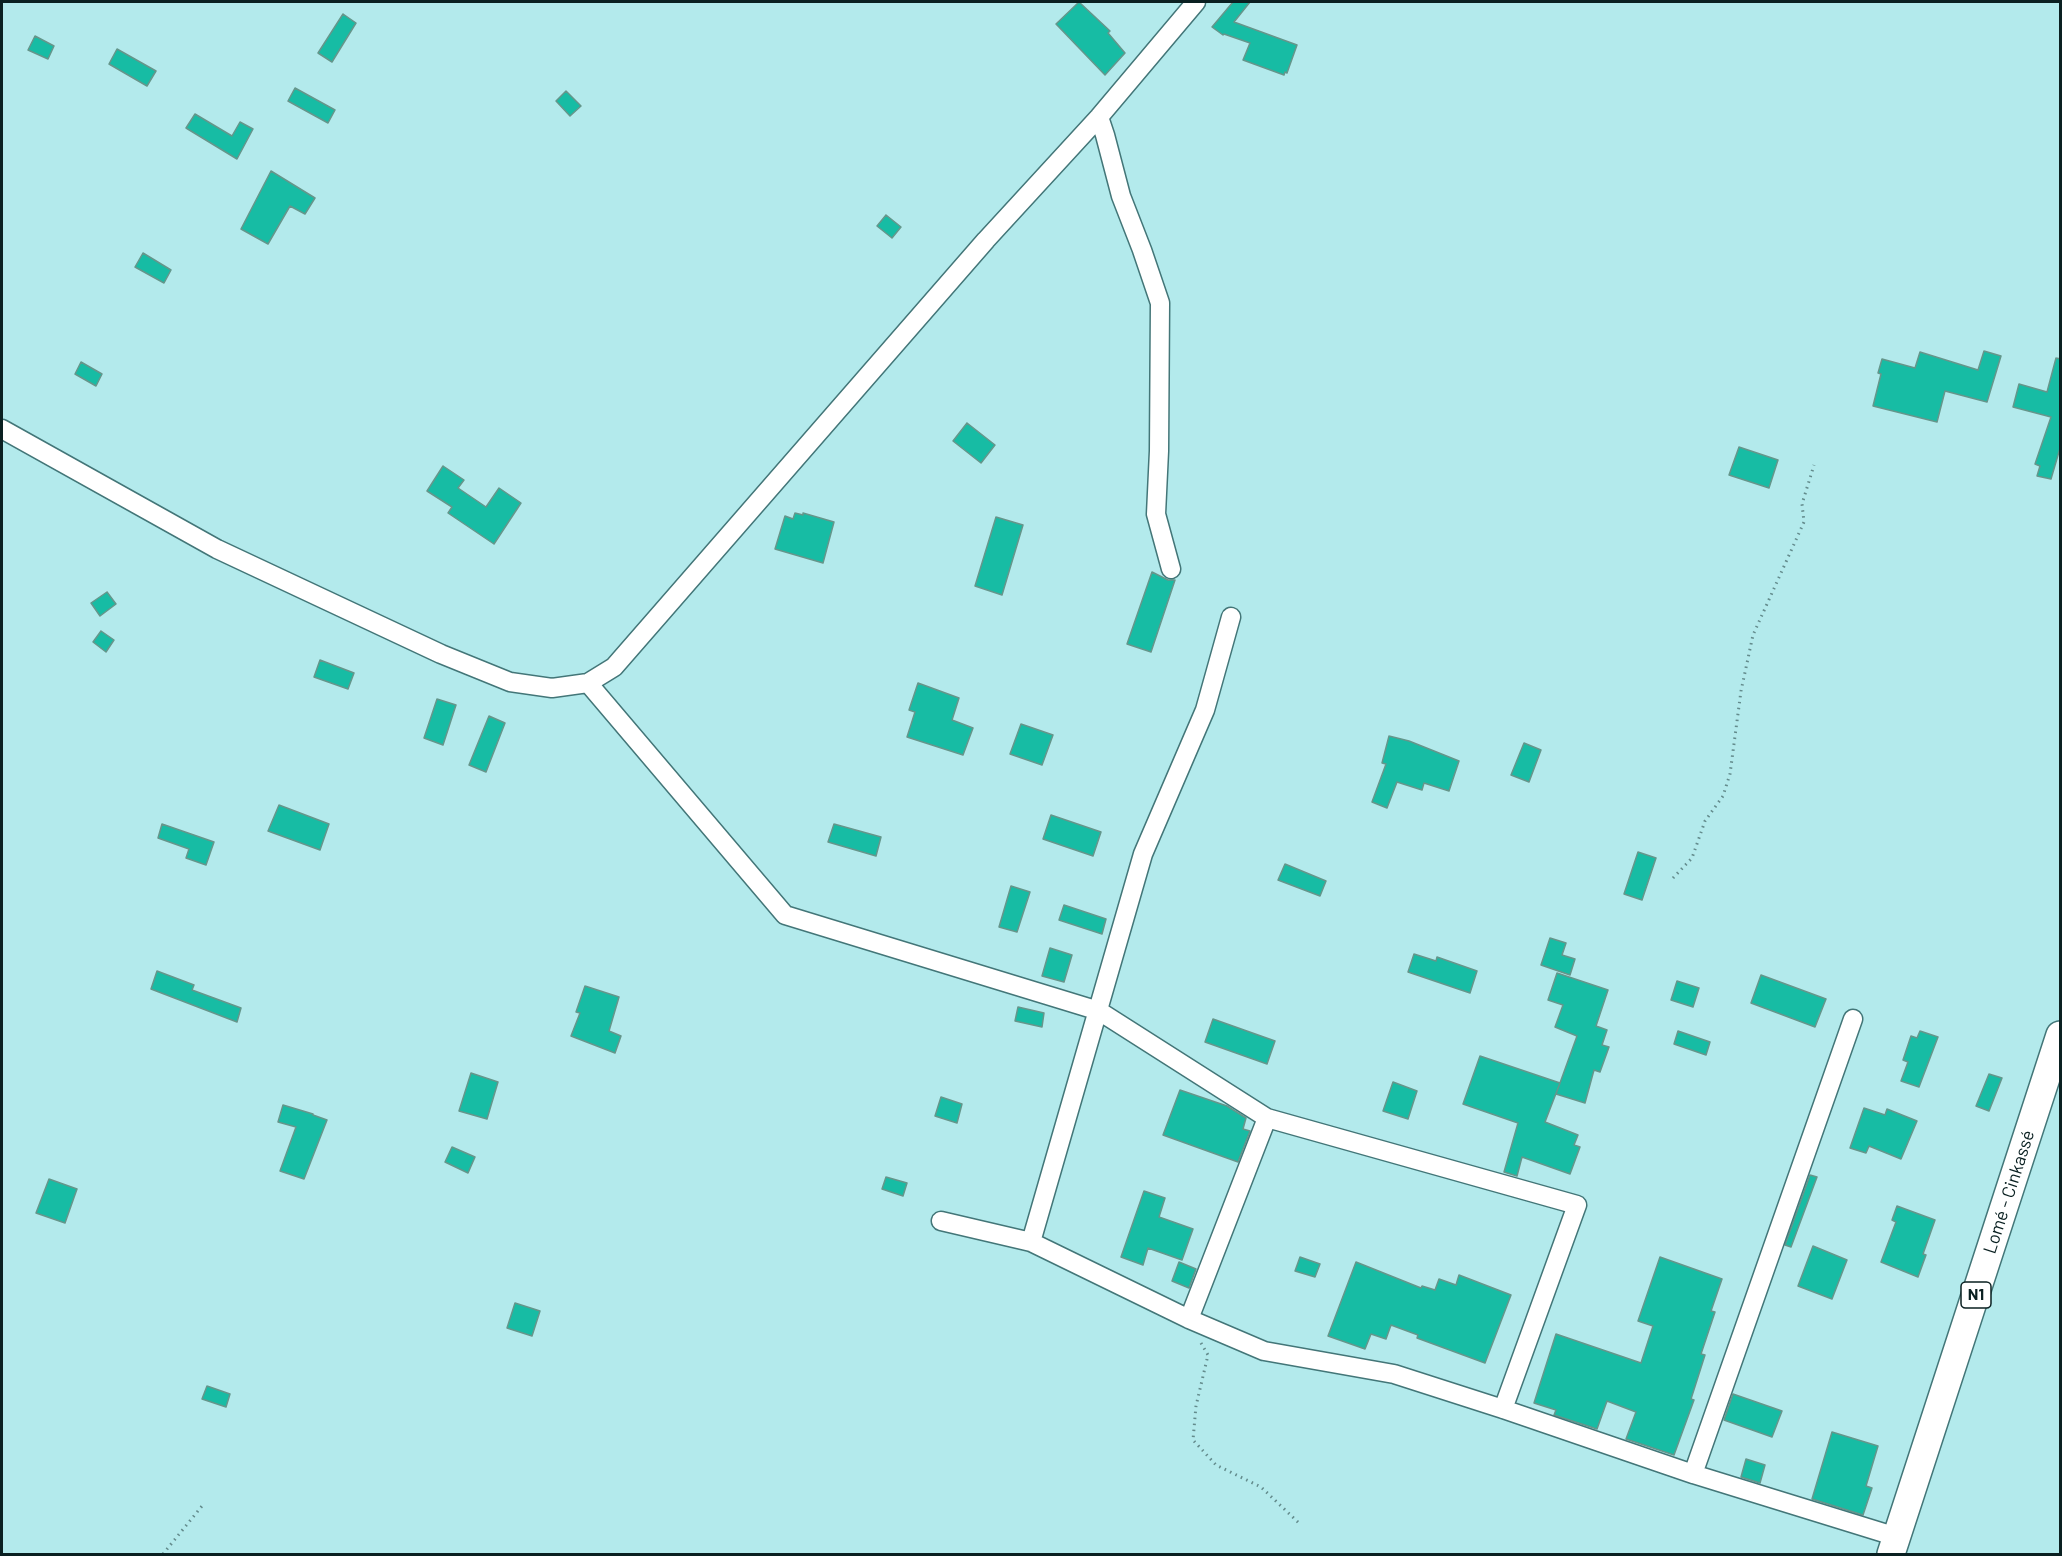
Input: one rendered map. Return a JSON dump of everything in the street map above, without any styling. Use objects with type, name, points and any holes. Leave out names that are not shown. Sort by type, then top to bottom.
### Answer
[{"type":"highway","name":"Lomé - Cinkassé","points":[[1894,1546],[2061,1035]]},
{"type":"street","points":[[2,429],[217,549],[441,654],[510,682],[552,688],[588,683],[614,668],[978,249],[1099,117],[1197,2]]},
{"type":"street","points":[[1099,117],[1121,196],[1143,250],[1160,303],[1159,451],[1156,514],[1171,569]]},
{"type":"street","points":[[1031,1242],[1143,854],[1205,710],[1231,617]]},
{"type":"street","points":[[588,683],[785,915],[1099,1011],[1267,1118],[1577,1205],[1503,1409]]},
{"type":"street","points":[[1693,1474],[1853,1018]]},
{"type":"street","points":[[1189,1319],[1267,1118]]},
{"type":"street","points":[[941,1221],[1031,1242],[1189,1319],[1264,1351],[1394,1374],[1693,1474],[1894,1546]]},
{"type":"path","points":[[1673,878],[1692,858],[1706,822],[1723,796],[1730,774],[1741,690],[1753,635],[1804,522],[1802,504],[1814,465]]},
{"type":"path","points":[[1189,1319],[1208,1355],[1196,1406],[1193,1440],[1216,1465],[1261,1487],[1300,1524]]},
{"type":"path","points":[[163,1554],[202,1506]]},
{"type":"building","points":[[1079,2],[1110,31],[1108,33],[1125,53],[1105,75],[1056,24]]},
{"type":"building","points":[[1233,2],[1250,2],[1234,22],[1297,45],[1287,73],[1285,72],[1284,75],[1243,60],[1250,43],[1223,35],[1212,27]]},
{"type":"building","points":[[343,14],[356,23],[332,62],[318,53]]},
{"type":"building","points":[[35,36],[54,46],[48,59],[28,50]]},
{"type":"building","points":[[117,49],[156,71],[147,86],[109,64]]},
{"type":"building","points":[[295,88],[335,110],[328,123],[288,101]]},
{"type":"building","points":[[566,91],[581,106],[570,116],[556,101]]},
{"type":"building","points":[[195,114],[232,136],[240,122],[253,129],[237,159],[186,128]]},
{"type":"building","points":[[271,171],[315,198],[305,214],[290,206],[268,244],[241,229]]},
{"type":"building","points":[[886,215],[901,227],[892,238],[877,226]]},
{"type":"building","points":[[143,253],[171,270],[164,283],[135,267]]},
{"type":"building","points":[[1984,351],[2001,356],[1987,402],[1945,391],[1937,422],[1873,406],[1881,374],[1878,373],[1882,359],[1915,368],[1920,352],[1978,370]]},
{"type":"building","points":[[2056,358],[2061,359],[2061,445],[2051,479],[2037,476],[2040,466],[2035,464],[2051,417],[2013,407],[2019,384],[2047,392]]},
{"type":"building","points":[[81,362],[102,374],[96,386],[75,374]]},
{"type":"building","points":[[967,423],[995,445],[981,463],[953,441]]},
{"type":"building","points":[[1739,447],[1778,460],[1769,488],[1729,475]]},
{"type":"building","points":[[443,466],[464,480],[458,488],[486,507],[499,488],[521,503],[494,544],[448,513],[452,507],[427,491]]},
{"type":"building","points":[[795,513],[834,522],[823,563],[775,549],[785,516],[793,519]]},
{"type":"building","points":[[996,517],[1023,525],[1002,595],[975,586]]},
{"type":"building","points":[[1152,572],[1168,580],[1175,580],[1151,652],[1127,644]]},
{"type":"building","points":[[107,592],[116,604],[100,616],[91,603]]},
{"type":"building","points":[[101,631],[114,640],[106,652],[93,642]]},
{"type":"building","points":[[320,660],[354,673],[348,689],[314,677]]},
{"type":"building","points":[[918,683],[959,698],[952,720],[973,728],[963,755],[907,737],[915,712],[909,710]]},
{"type":"building","points":[[437,699],[456,705],[443,745],[424,738]]},
{"type":"building","points":[[489,716],[505,723],[486,772],[469,765]]},
{"type":"building","points":[[1021,724],[1053,735],[1042,765],[1010,754]]},
{"type":"building","points":[[1389,736],[1409,741],[1459,761],[1449,791],[1424,783],[1422,790],[1397,782],[1387,808],[1372,802],[1386,764],[1382,763]]},
{"type":"building","points":[[1524,743],[1541,750],[1529,782],[1511,775]]},
{"type":"building","points":[[279,805],[329,824],[320,850],[268,831]]},
{"type":"building","points":[[1051,815],[1101,832],[1093,856],[1043,839]]},
{"type":"building","points":[[162,824],[214,842],[206,865],[186,858],[189,849],[158,838]]},
{"type":"building","points":[[834,824],[881,837],[876,856],[828,842]]},
{"type":"building","points":[[1638,852],[1656,858],[1642,900],[1624,894]]},
{"type":"building","points":[[1285,864],[1326,881],[1320,896],[1278,880]]},
{"type":"building","points":[[1011,886],[1030,892],[1017,932],[999,927]]},
{"type":"building","points":[[1064,905],[1106,919],[1102,934],[1059,920]]},
{"type":"building","points":[[1550,938],[1566,943],[1562,955],[1575,959],[1570,975],[1541,965]]},
{"type":"building","points":[[1050,948],[1072,955],[1064,982],[1042,976]]},
{"type":"building","points":[[1414,954],[1436,961],[1437,957],[1477,971],[1470,993],[1408,972]]},
{"type":"building","points":[[157,971],[194,985],[192,990],[241,1008],[237,1022],[151,989]]},
{"type":"building","points":[[1557,973],[1608,990],[1596,1026],[1607,1030],[1602,1045],[1609,1047],[1600,1072],[1594,1070],[1585,1103],[1556,1094],[1577,1036],[1555,1027],[1563,1005],[1548,1000]]},
{"type":"building","points":[[1761,975],[1826,999],[1815,1027],[1751,1003]]},
{"type":"building","points":[[1677,981],[1699,988],[1693,1007],[1671,1000]]},
{"type":"building","points":[[585,986],[619,997],[609,1031],[621,1036],[615,1053],[571,1036],[580,1013],[576,1012]]},
{"type":"building","points":[[1018,1007],[1044,1013],[1042,1027],[1015,1021]]},
{"type":"building","points":[[1213,1019],[1275,1041],[1267,1064],[1205,1042]]},
{"type":"building","points":[[1678,1031],[1710,1042],[1706,1055],[1674,1044]]},
{"type":"building","points":[[1920,1031],[1938,1037],[1919,1087],[1901,1081],[1908,1062],[1903,1060],[1911,1036],[1917,1038]]},
{"type":"building","points":[[1480,1056],[1560,1083],[1545,1122],[1578,1135],[1574,1145],[1580,1147],[1570,1174],[1522,1157],[1517,1176],[1504,1172],[1518,1123],[1463,1104]]},
{"type":"building","points":[[471,1073],[498,1082],[487,1119],[459,1111]]},
{"type":"building","points":[[1989,1074],[2002,1078],[1989,1111],[1976,1106]]},
{"type":"building","points":[[1393,1082],[1417,1091],[1408,1119],[1383,1111]]},
{"type":"building","points":[[1180,1090],[1227,1106],[1246,1118],[1243,1129],[1250,1131],[1238,1162],[1163,1135]]},
{"type":"building","points":[[941,1097],[962,1104],[957,1123],[935,1116]]},
{"type":"building","points":[[283,1105],[327,1120],[304,1179],[280,1171],[296,1127],[278,1122]]},
{"type":"building","points":[[1864,1108],[1885,1115],[1887,1109],[1917,1121],[1901,1159],[1869,1146],[1866,1153],[1850,1148]]},
{"type":"building","points":[[452,1147],[475,1157],[468,1173],[445,1162]]},
{"type":"building","points":[[1810,1175],[1817,1177],[1791,1247],[1785,1245]]},
{"type":"building","points":[[886,1177],[907,1183],[903,1196],[882,1189]]},
{"type":"building","points":[[49,1179],[77,1189],[65,1223],[36,1213]]},
{"type":"building","points":[[1144,1191],[1165,1198],[1159,1217],[1193,1229],[1182,1260],[1148,1248],[1143,1265],[1121,1257]]},
{"type":"building","points":[[1897,1206],[1935,1220],[1918,1277],[1881,1262],[1896,1222],[1892,1220]]},
{"type":"building","points":[[1813,1246],[1847,1260],[1832,1299],[1798,1286]]},
{"type":"building","points":[[1300,1257],[1320,1264],[1315,1277],[1295,1271]]},
{"type":"building","points":[[1660,1257],[1722,1279],[1711,1311],[1715,1312],[1701,1354],[1705,1355],[1691,1399],[1694,1400],[1674,1455],[1626,1439],[1636,1412],[1607,1401],[1597,1429],[1554,1415],[1556,1410],[1534,1403],[1556,1334],[1641,1363],[1653,1326],[1638,1321]]},
{"type":"building","points":[[1179,1262],[1196,1269],[1189,1288],[1172,1281]]},
{"type":"building","points":[[1356,1262],[1421,1288],[1422,1286],[1435,1290],[1439,1279],[1456,1285],[1459,1275],[1511,1295],[1485,1363],[1417,1338],[1418,1335],[1391,1325],[1386,1339],[1371,1334],[1365,1349],[1328,1336]]},
{"type":"building","points":[[515,1303],[540,1311],[532,1336],[507,1328]]},
{"type":"building","points":[[207,1386],[230,1394],[226,1407],[202,1399]]},
{"type":"building","points":[[1733,1394],[1782,1411],[1772,1437],[1724,1420]]},
{"type":"building","points":[[1832,1432],[1878,1446],[1866,1486],[1872,1488],[1863,1515],[1812,1499]]},
{"type":"building","points":[[1746,1459],[1765,1465],[1760,1483],[1741,1477]]}]
